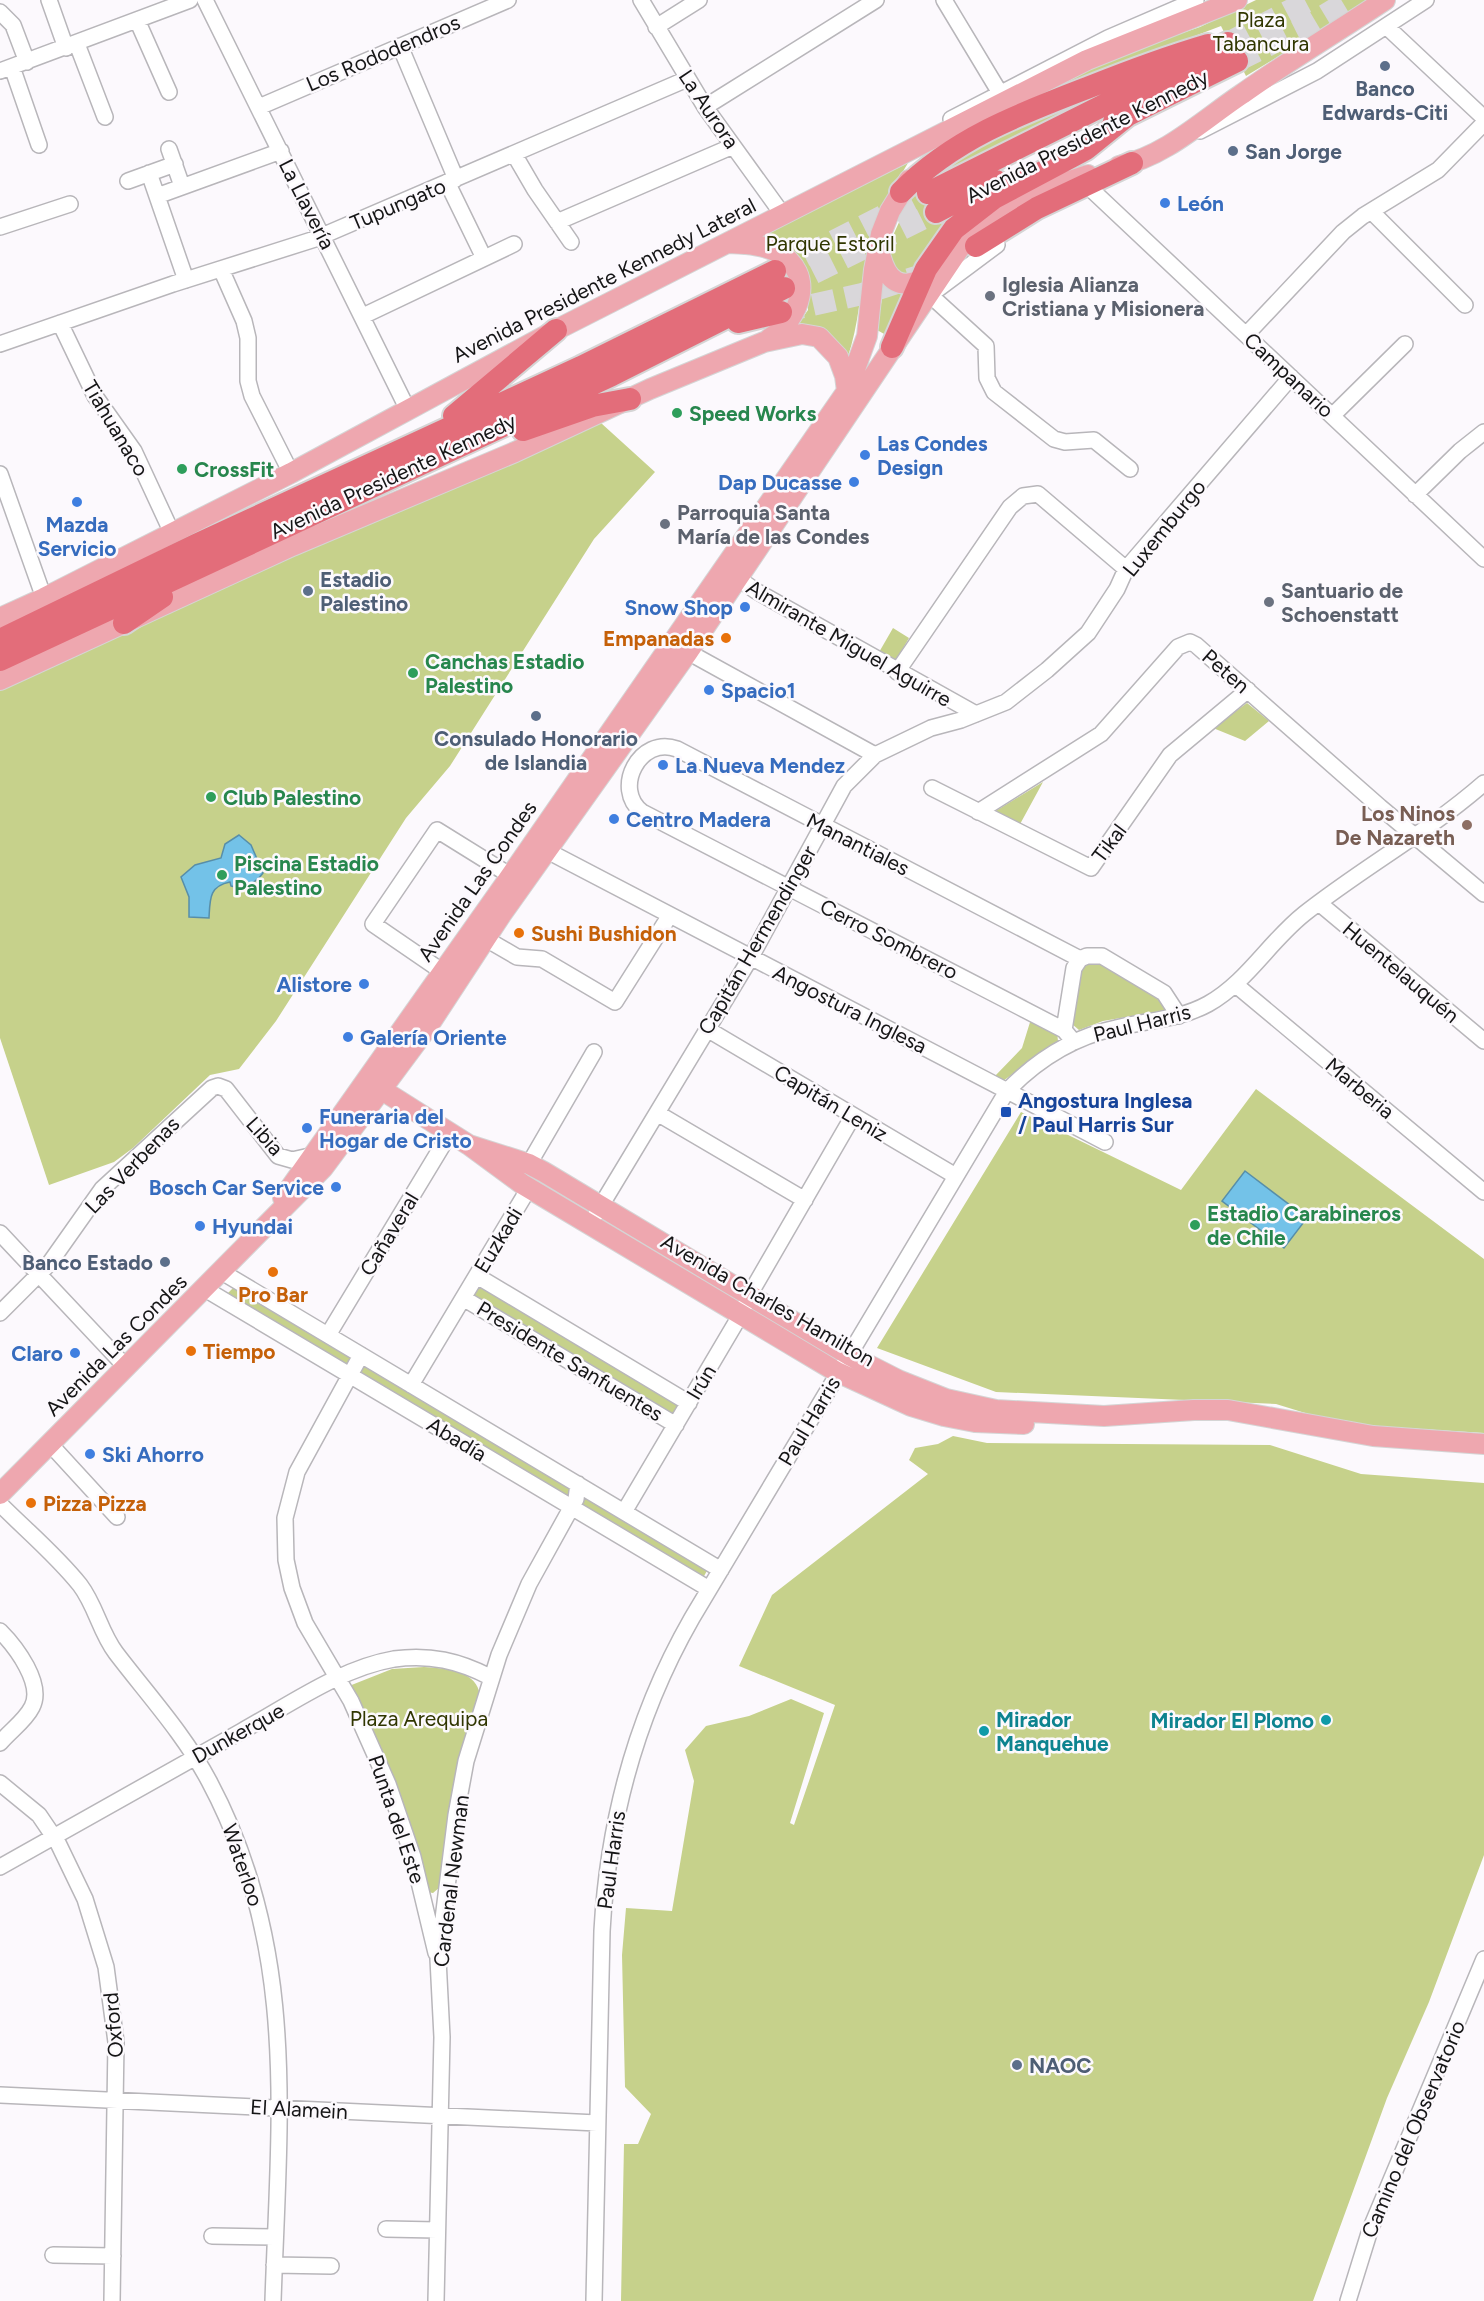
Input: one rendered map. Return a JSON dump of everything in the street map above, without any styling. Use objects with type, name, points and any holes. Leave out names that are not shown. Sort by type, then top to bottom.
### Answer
[{"type":"highway","name":"Avenida Presidente Kennedy","points":[[1224,50],[1128,115],[932,202],[1224,50]]},
{"type":"highway","points":[[901,192],[934,162],[971,137],[1048,103],[1165,57],[1224,50]]},
{"type":"highway","points":[[892,347],[925,288],[946,238],[973,212],[1086,149],[1128,115]]},
{"type":"highway","points":[[976,246],[1037,208],[1132,163]]},
{"type":"highway","name":"Avenida Presidente Kennedy","points":[[0,640],[176,554],[581,367],[780,279],[685,339],[0,660]]},
{"type":"highway","points":[[685,339],[781,312]]},
{"type":"highway","points":[[421,442],[556,330]]},
{"type":"highway","points":[[466,443],[526,429],[592,406],[630,399]]},
{"type":"highway","points":[[124,623],[232,550]]},
{"type":"main road","name":"Avenida Presidente Kennedy Lateral","points":[[0,618],[44,598],[291,472],[556,330],[960,127],[1103,52],[1206,15],[1237,0]]},
{"type":"main road","points":[[878,247],[886,270],[894,282],[925,288],[977,229],[1010,207],[1077,178],[1132,163],[1178,140],[1243,93],[1385,0]]},
{"type":"main road","name":"Avenida Las Condes","points":[[0,1494],[315,1178],[443,972],[511,876],[540,847],[619,750],[688,652],[731,573],[847,391],[867,336],[878,247],[886,221],[901,192],[927,158],[960,127]]},
{"type":"main road","points":[[726,243],[754,245],[772,250],[787,260],[797,275],[801,290],[798,310],[784,327],[765,342]]},
{"type":"main road","points":[[0,680],[310,538],[504,457],[630,399],[765,342],[802,334],[819,338],[838,357],[845,376],[847,391]]},
{"type":"main road","name":"Avenida Las Condes","points":[[264,1227],[314,1155],[374,1085],[486,939],[540,847],[892,347]]},
{"type":"main road","name":"Avenida Charles Hamilton","points":[[374,1085],[469,1145],[526,1186],[591,1225],[837,1372],[911,1406],[975,1422],[1046,1424],[1104,1416],[1228,1410],[1373,1436],[1484,1444]]},
{"type":"main road","name":"Avenida Charles Hamilton","points":[[469,1145],[529,1164],[849,1355],[898,1380],[946,1399],[996,1410],[1104,1416]]},
{"type":"main road","points":[[526,1186],[523,1174],[529,1164]]},
{"type":"street","points":[[49,0],[105,117]]},
{"type":"street","points":[[39,145],[6,69],[190,0]]},
{"type":"street","name":"La Llavería","points":[[205,0],[324,236],[408,410]]},
{"type":"street","name":"Los Rododendros","points":[[259,107],[508,0]]},
{"type":"street","name":"La Aurora","points":[[641,0],[705,107],[783,215]]},
{"type":"street","points":[[656,27],[699,0]]},
{"type":"street","points":[[705,107],[876,0]]},
{"type":"street","points":[[944,0],[1000,93]]},
{"type":"street","points":[[892,160],[944,123],[1000,93],[1135,25],[1196,0]]},
{"type":"street","points":[[1178,140],[1229,118],[1298,82],[1426,0]]},
{"type":"street","points":[[0,12],[13,25],[27,62]]},
{"type":"street","points":[[137,20],[169,92]]},
{"type":"street","points":[[1246,335],[1343,232],[1371,211],[1438,170],[1484,121],[1386,26]]},
{"type":"street","points":[[400,46],[484,258]]},
{"type":"street","name":"Tupungato","points":[[0,344],[186,280],[324,236],[687,79]]},
{"type":"street","points":[[557,222],[733,146]]},
{"type":"street","points":[[169,149],[182,186]]},
{"type":"street","points":[[157,196],[281,151]]},
{"type":"street","points":[[514,154],[571,242]]},
{"type":"street","points":[[1130,469],[1094,440],[1086,438],[1065,442],[1050,437],[994,392],[987,378],[988,352],[986,346],[925,288],[1008,237],[1094,192],[1117,178],[1132,163]]},
{"type":"street","points":[[128,181],[175,164]]},
{"type":"street","points":[[149,173],[186,280]]},
{"type":"street","name":"Campanario","points":[[1094,192],[1484,559]]},
{"type":"street","points":[[0,227],[70,204]]},
{"type":"street","points":[[1371,211],[1465,305]]},
{"type":"street","points":[[363,316],[514,244]]},
{"type":"street","points":[[220,269],[244,321],[248,339],[248,381],[252,396],[291,472]]},
{"type":"street","name":"Tiahuanaco","points":[[60,323],[95,396],[134,451],[172,533]]},
{"type":"street","points":[[1332,416],[1405,344]]},
{"type":"street","name":"Luxemburgo","points":[[976,714],[1006,702],[1047,670],[1088,633],[1117,590],[1126,569],[1291,377]]},
{"type":"street","points":[[1415,495],[1460,451],[1484,432]]},
{"type":"street","points":[[0,474],[44,598]]},
{"type":"street","points":[[897,672],[1010,507],[1023,496],[1038,494],[1126,569]]},
{"type":"street","name":"Almirante Miguel Aguirre","points":[[731,573],[897,672],[976,714]]},
{"type":"street","name":"Peten","points":[[978,812],[1101,734],[1184,643],[1196,645],[1414,836],[1484,894]]},
{"type":"street","points":[[688,652],[875,755]]},
{"type":"street","name":"Tikal","points":[[932,788],[1090,868],[1170,755],[1248,690]]},
{"type":"street","name":"Capitán Hermendinger","points":[[591,1225],[600,1206],[751,957],[844,786],[875,755],[931,728],[976,714]]},
{"type":"street","name":"Manantiales","points":[[638,762],[649,750],[660,746],[673,747],[1080,959],[1087,956],[1101,956],[1164,993],[1179,1016]]},
{"type":"street","points":[[619,750],[638,762]]},
{"type":"street","name":"Cerro Sombrero","points":[[638,762],[628,787],[630,798],[637,808],[1069,1036]]},
{"type":"street","name":"Paul Harris","points":[[594,2301],[604,1902],[618,1808],[633,1751],[656,1689],[679,1640],[954,1175],[1007,1091],[1069,1036],[1179,1016],[1209,1003],[1236,985],[1282,934],[1319,903],[1484,783]]},
{"type":"street","points":[[443,972],[374,924],[437,830],[511,876]]},
{"type":"street","name":"Angostura Inglesa","points":[[540,847],[1105,1142]]},
{"type":"street","name":"Huentelauquén","points":[[1319,903],[1484,1041]]},
{"type":"street","points":[[486,939],[517,957],[542,958],[615,1002],[670,915]]},
{"type":"street","points":[[1069,1036],[1074,968],[1080,959]]},
{"type":"street","name":"Marberia","points":[[1236,985],[1483,1190]]},
{"type":"street","name":"Capitán Leniz","points":[[707,1029],[954,1175]]},
{"type":"street","points":[[529,1164],[594,1052]]},
{"type":"street","name":"Las Verbenas","points":[[0,1313],[39,1275],[94,1199],[111,1180],[209,1090],[218,1086],[226,1089]]},
{"type":"street","name":"Libia","points":[[226,1089],[278,1156],[292,1160],[314,1155]]},
{"type":"street","points":[[657,1113],[805,1200]]},
{"type":"street","name":"Irún","points":[[624,1512],[741,1314],[750,1294],[853,1116]]},
{"type":"street","name":"Cañaveral","points":[[328,1335],[450,1133]]},
{"type":"street","name":"Euzkadi","points":[[411,1385],[477,1276],[526,1186]]},
{"type":"street","points":[[0,1233],[126,1367]]},
{"type":"street","name":"Abadía","points":[[222,1272],[721,1570]]},
{"type":"street","name":"Presidente Sanfuentes","points":[[477,1276],[689,1403]]},
{"type":"street","name":"Abadía","points":[[205,1289],[709,1589]]},
{"type":"street","name":"Presidente Sanfuentes","points":[[463,1298],[676,1425]]},
{"type":"street","name":"Punta del Este","points":[[361,1355],[297,1472],[287,1505],[284,1532],[285,1560],[297,1605],[370,1740],[398,1808],[413,1857],[438,1959]]},
{"type":"street","points":[[50,1444],[117,1517]]},
{"type":"street","name":"Cardenal Newman","points":[[436,2301],[442,2037],[438,1959],[458,1804],[466,1761],[490,1677],[529,1584],[578,1495],[578,1484]]},
{"type":"street","name":"Waterloo","points":[[0,1504],[80,1585],[109,1644],[195,1757],[220,1803],[238,1845],[265,1934],[277,2010],[278,2108],[273,2301]]},
{"type":"street","points":[[0,1631],[25,1666],[34,1698],[28,1714],[0,1743]]},
{"type":"street","name":"Dunkerque","points":[[0,1867],[339,1679],[381,1662],[418,1657],[457,1661],[490,1677]]},
{"type":"street","name":"Oxford","points":[[0,1783],[39,1815],[54,1836],[85,1899],[106,1967],[114,2017],[116,2100],[112,2301]]},
{"type":"street","name":"Camino del Observatorio","points":[[1348,2301],[1370,2230],[1484,1959]]},
{"type":"street","name":"El Alamein","points":[[0,2095],[597,2123]]},
{"type":"street","points":[[386,2229],[437,2230]]},
{"type":"street","points":[[212,2236],[275,2237]]},
{"type":"street","points":[[53,2255],[113,2256]]},
{"type":"street","points":[[274,2265],[331,2266]]},
{"type":"green space","name":"Plaza Tabancura","points":[[1256,0],[1371,0],[1246,76],[1221,26],[1016,104],[1115,56],[1200,27]]},
{"type":"green space","points":[[1112,88],[924,189],[943,226],[886,335],[877,330],[891,240],[914,189],[976,142]]},
{"type":"green space","name":"Parque Estoril","points":[[908,163],[884,205],[870,239],[857,319],[847,359],[818,328],[799,323],[808,310],[808,294],[757,237]]},
{"type":"green space","name":"Club Palestino","points":[[601,423],[655,472],[594,539],[450,766],[406,818],[276,1021],[239,1069],[210,1075],[133,1148],[114,1162],[49,1185],[0,1038],[0,681],[298,549]]},
{"type":"green space","points":[[893,628],[909,638],[894,664],[878,654]]},
{"type":"green space","points":[[1247,703],[1269,721],[1245,741],[1213,728]]},
{"type":"green space","points":[[1043,782],[1019,826],[994,812]]},
{"type":"green space","points":[[1099,958],[1168,1001],[1167,1010],[1103,1021],[1079,1030],[1072,1024],[1077,970],[1087,960]]},
{"type":"green space","points":[[1031,1019],[1057,1032],[1058,1041],[1003,1081],[994,1077],[1022,1048]]},
{"type":"green space","name":"Estadio Carabineros de Chile","points":[[1256,1089],[1484,1259],[1484,1433],[1341,1424],[1276,1404],[996,1392],[877,1348],[1021,1112],[1181,1190]]},
{"type":"green space","points":[[483,1282],[685,1402],[674,1420],[471,1299]]},
{"type":"green space","points":[[236,1285],[709,1567],[703,1578],[227,1294]]},
{"type":"green space","points":[[953,1436],[987,1443],[1270,1445],[1361,1474],[1484,1483],[1484,1855],[1429,2002],[1387,2098],[1313,2301],[621,2301],[624,2144],[638,2144],[651,2114],[625,2087],[622,1955],[626,1908],[672,1911],[694,1781],[685,1750],[706,1726],[749,1716],[791,1699],[824,1713],[790,1823],[794,1825],[835,1705],[739,1666],[772,1595],[928,1474],[909,1460],[915,1448],[938,1444]]},
{"type":"green space","name":"Plaza Arequipa","points":[[424,1667],[448,1669],[464,1674],[476,1684],[479,1691],[440,1887],[433,1893],[427,1892],[349,1686],[392,1669]]},
{"type":"water","name":"Piscina Estadio Palestino","points":[[239,835],[251,845],[263,873],[245,886],[231,886],[230,882],[214,890],[209,918],[189,917],[189,897],[181,877],[195,865],[221,858],[225,844]]},
{"type":"water","points":[[1245,1171],[1307,1218],[1284,1248],[1222,1201]]},
{"type":"tunnel","points":[[1228,43],[1310,0]]},
{"type":"tunnel","points":[[1237,61],[1303,28],[1350,0]]},
{"type":"tunnel","points":[[775,271],[928,193]]},
{"type":"tunnel","points":[[784,288],[936,212]]},
{"type":"tunnel","points":[[781,312],[862,294],[916,277]]},
{"type":"place","name":"Banco Edwards-Citi","points":[[1385,66]]},
{"type":"place","name":"San Jorge","points":[[1233,151]]},
{"type":"place","name":"León","points":[[1165,203]]},
{"type":"place","name":"Iglesia Alianza Cristiana y Misionera","points":[[990,296]]},
{"type":"place","name":"Speed Works","points":[[677,413]]},
{"type":"place","name":"Las Condes Design","points":[[865,455]]},
{"type":"place","name":"CrossFit","points":[[182,469]]},
{"type":"place","name":"Dap Ducasse","points":[[854,482]]},
{"type":"place","name":"Mazda Servicio","points":[[77,502]]},
{"type":"place","name":"Parroquia Santa María de las Condes","points":[[665,524]]},
{"type":"place","name":"Estadio Palestino","points":[[308,591]]},
{"type":"place","name":"Santuario de Schoenstatt","points":[[1269,602]]},
{"type":"place","name":"Snow Shop","points":[[745,607]]},
{"type":"place","name":"Empanadas","points":[[726,638]]},
{"type":"place","name":"Canchas Estadio Palestino","points":[[413,673]]},
{"type":"place","name":"Spacio1","points":[[709,690]]},
{"type":"place","name":"Consulado Honorario de Islandia","points":[[536,716]]},
{"type":"place","name":"La Nueva Mendez","points":[[663,765]]},
{"type":"place","name":"Club Palestino","points":[[211,797]]},
{"type":"place","name":"Centro Madera","points":[[614,819]]},
{"type":"place","name":"Los Ninos De Nazareth","points":[[1467,825]]},
{"type":"place","name":"Piscina Estadio Palestino","points":[[222,875]]},
{"type":"place","name":"Sushi Bushidon","points":[[519,933]]},
{"type":"place","name":"Alistore","points":[[364,984]]},
{"type":"place","name":"Galería Oriente","points":[[348,1037]]},
{"type":"place","name":"Angostura Inglesa / Paul Harris Sur","points":[[1006,1112]]},
{"type":"place","name":"Funeraria del Hogar de Cristo","points":[[307,1128]]},
{"type":"place","name":"Bosch Car Service","points":[[336,1187]]},
{"type":"place","name":"Estadio Carabineros de Chile","points":[[1195,1225]]},
{"type":"place","name":"Hyundai","points":[[200,1226]]},
{"type":"place","name":"Banco Estado","points":[[165,1262]]},
{"type":"place","name":"Pro Bar","points":[[273,1272]]},
{"type":"place","name":"Tiempo","points":[[191,1351]]},
{"type":"place","name":"Claro","points":[[75,1353]]},
{"type":"place","name":"Ski Ahorro","points":[[90,1454]]},
{"type":"place","name":"Pizza Pizza","points":[[31,1503]]},
{"type":"place","name":"Mirador El Plomo","points":[[1326,1720]]},
{"type":"place","name":"Mirador Manquehue","points":[[984,1731]]},
{"type":"place","name":"NAOC","points":[[1017,2065]]}]
